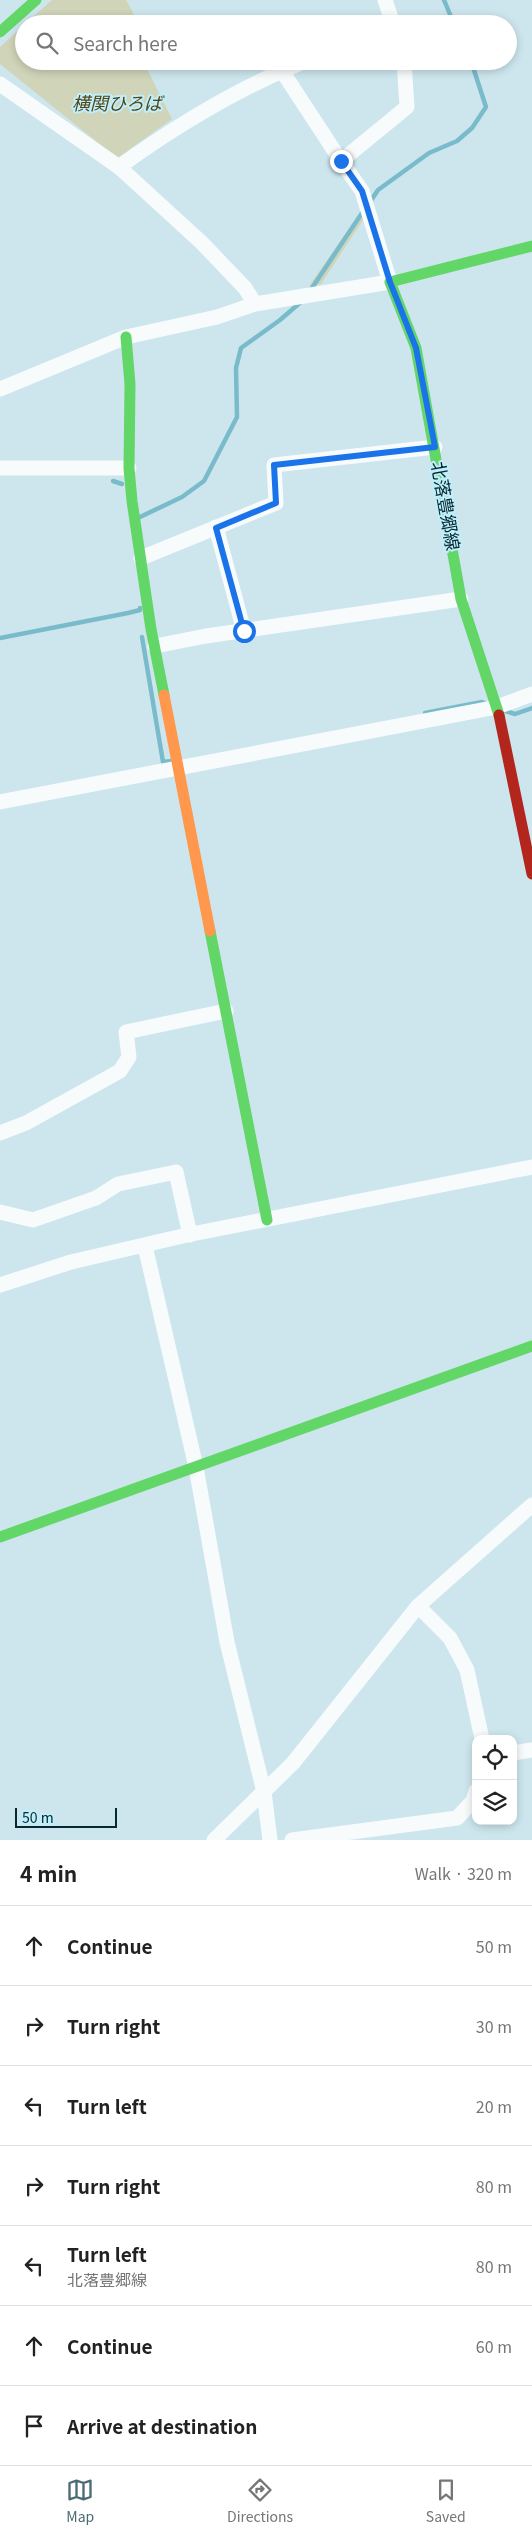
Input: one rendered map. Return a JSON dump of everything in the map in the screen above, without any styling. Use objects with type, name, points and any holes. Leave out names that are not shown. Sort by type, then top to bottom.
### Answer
[{"type":"street","points":[[19,15],[36,0]]},
{"type":"street","points":[[385,0],[390,15]]},
{"type":"street","points":[[0,32],[15,19]]},
{"type":"street","points":[[119,167],[174,128],[282,70],[362,191],[390,282]]},
{"type":"street","points":[[341,161],[407,107],[405,70]]},
{"type":"street","points":[[0,84],[119,167],[202,243],[245,288],[255,304]]},
{"type":"street","points":[[0,389],[126,337],[217,317],[255,304],[390,282],[532,246]]},
{"type":"street","name":"北落豊郷線","points":[[390,282],[416,348],[462,599],[497,707],[530,856],[532,874]]},
{"type":"street","points":[[126,337],[130,384],[130,468],[141,558],[155,646],[267,1220]]},
{"type":"street","points":[[141,558],[276,503],[274,465],[435,447]]},
{"type":"street","points":[[0,468],[130,468]]},
{"type":"street","points":[[216,528],[244,631]]},
{"type":"street","points":[[155,646],[462,599]]},
{"type":"street","points":[[0,802],[497,707],[532,694]]},
{"type":"street","points":[[0,1133],[26,1123],[120,1071],[129,1057],[126,1032],[226,1011]]},
{"type":"street","points":[[0,1285],[70,1262],[190,1235],[532,1167]]},
{"type":"street","points":[[0,1212],[33,1220],[96,1198],[118,1184],[176,1172],[190,1235]]},
{"type":"street","points":[[145,1246],[196,1467],[226,1642],[264,1792],[270,1840]]},
{"type":"street","points":[[0,1537],[532,1346]]},
{"type":"street","points":[[214,1840],[293,1763],[418,1606],[532,1505]]},
{"type":"street","points":[[418,1606],[450,1638],[467,1670],[481,1735]]},
{"type":"street","points":[[517,1752],[532,1750]]},
{"type":"street","points":[[292,1840],[457,1818],[472,1802]]},
{"type":"green space","points":[[52,0],[126,0],[134,15],[35,15]]},
{"type":"green space","name":"横関ひろば","points":[[15,33],[15,70],[148,70],[172,119],[117,158],[0,64],[0,47]]},
{"type":"green space","points":[[371,197],[374,203],[321,284],[309,286]]},
{"type":"waterway","points":[[444,0],[450,15]]},
{"type":"waterway","points":[[370,202],[378,190],[429,153],[457,141],[472,128],[486,107],[474,70]]},
{"type":"waterway","points":[[310,291],[364,210]]},
{"type":"waterway","points":[[140,517],[182,497],[204,481],[237,417],[236,368],[241,348],[280,320],[302,301]]},
{"type":"waterway","points":[[113,481],[122,484]]},
{"type":"waterway","points":[[0,638],[128,613],[140,610],[140,608]]},
{"type":"waterway","points":[[142,637],[163,762],[172,761]]},
{"type":"waterway","points":[[425,713],[482,702],[486,704]]},
{"type":"waterway","points":[[505,711],[515,714],[532,708]]},
{"type":"traffic: fast","points":[[19,15],[36,0]]},
{"type":"traffic: fast","points":[[0,32],[15,19]]},
{"type":"traffic: fast","points":[[499,715],[461,599],[416,348],[390,282],[532,246]]},
{"type":"traffic: fast","points":[[126,337],[130,384],[129,468],[132,501],[151,629],[164,695]]},
{"type":"traffic: fast","points":[[210,931],[267,1220]]},
{"type":"traffic: fast","points":[[0,1537],[532,1346]]},
{"type":"traffic: slow","points":[[164,695],[210,931]]},
{"type":"traffic: jam","points":[[499,715],[532,874]]},
{"type":"route","points":[[244,631],[216,528],[276,503],[274,465],[435,447],[416,348],[390,282],[362,191],[341,161]]}]
